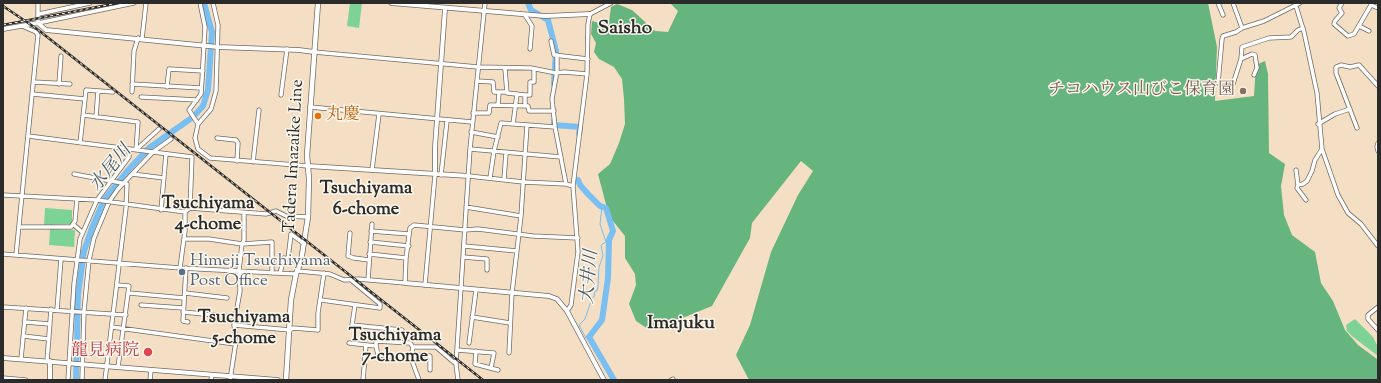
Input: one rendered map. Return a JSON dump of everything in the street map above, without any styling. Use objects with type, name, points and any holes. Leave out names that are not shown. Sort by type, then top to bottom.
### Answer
[{"type":"main road","name":"Tadera Imazaike Line","points":[[286,380],[291,300],[301,261],[308,217],[307,155],[318,3]]},
{"type":"street","points":[[38,3],[38,23],[46,30],[218,47],[287,49],[441,64],[505,69],[507,67],[534,69],[556,73],[564,72],[587,74]]},
{"type":"street","points":[[38,14],[90,3]]},
{"type":"street","points":[[3,29],[134,3]]},
{"type":"street","points":[[132,92],[134,51],[140,39],[146,3]]},
{"type":"street","points":[[198,124],[188,110],[201,94],[205,27],[200,3]]},
{"type":"street","points":[[213,3],[218,25],[215,99],[211,109],[198,124],[195,138],[198,149],[210,158],[468,176],[523,182],[566,184],[573,186]]},
{"type":"street","points":[[391,3],[525,15],[561,16],[590,14],[611,3]]},
{"type":"street","points":[[458,380],[456,364],[471,132],[478,81],[478,67],[485,3]]},
{"type":"street","points":[[1218,3],[1222,15]]},
{"type":"street","points":[[1233,3],[1242,28]]},
{"type":"street","points":[[1342,3],[1339,8],[1342,13],[1334,24],[1348,36],[1354,34],[1371,5],[1378,8]]},
{"type":"street","points":[[1303,28],[1298,30],[1290,37],[1269,38],[1242,47],[1240,51],[1241,59],[1232,84],[1218,84],[1223,36],[1264,21],[1297,4],[1303,28],[1317,93],[1318,124],[1322,149],[1338,195],[1348,213],[1361,224],[1378,246]]},
{"type":"street","points":[[425,285],[435,174],[437,120],[445,8]]},
{"type":"street","points":[[567,311],[571,305],[577,256],[578,238],[573,186],[587,74],[588,24],[590,14]]},
{"type":"street","points":[[525,15],[532,26],[530,49]]},
{"type":"street","points":[[16,255],[38,35],[36,32],[22,26]]},
{"type":"street","points":[[1359,26],[1368,31]]},
{"type":"street","points":[[551,41],[554,55],[588,59]]},
{"type":"street","points":[[281,95],[287,49]]},
{"type":"street","points":[[1241,59],[1252,54],[1255,55],[1257,63],[1254,75]]},
{"type":"street","points":[[557,55],[552,99],[555,127],[566,184]]},
{"type":"street","points":[[59,84],[61,56]]},
{"type":"street","points":[[1357,128],[1336,73],[1336,67],[1341,65],[1350,67],[1359,65],[1378,86]]},
{"type":"street","points":[[167,87],[168,69],[203,71]]},
{"type":"street","points":[[505,69],[506,92]]},
{"type":"street","points":[[478,81],[494,82],[494,92],[530,95],[530,82],[534,82],[534,69]]},
{"type":"street","points":[[34,82],[70,84]]},
{"type":"street","points":[[132,84],[201,88]]},
{"type":"street","points":[[80,142],[86,90],[112,92]]},
{"type":"street","points":[[96,117],[98,91]]},
{"type":"street","points":[[498,93],[498,105]]},
{"type":"street","points":[[32,94],[85,99]]},
{"type":"street","points":[[513,124],[516,94]]},
{"type":"street","points":[[525,95],[525,106]]},
{"type":"street","points":[[141,97],[197,100]]},
{"type":"street","points":[[474,113],[489,113],[490,105],[528,106],[529,111],[554,111]]},
{"type":"street","points":[[310,107],[447,121],[472,122]]},
{"type":"street","points":[[1318,124],[1335,114],[1350,109]]},
{"type":"street","points":[[253,162],[259,110]]},
{"type":"street","points":[[372,170],[379,114]]},
{"type":"street","points":[[83,115],[138,122],[136,150]]},
{"type":"street","points":[[441,175],[447,121]]},
{"type":"street","points":[[490,178],[494,151],[501,123],[555,127]]},
{"type":"street","points":[[508,353],[512,293],[521,216],[526,124]]},
{"type":"street","points":[[136,150],[159,129]]},
{"type":"street","points":[[471,132],[498,136]]},
{"type":"street","points":[[28,136],[192,157],[190,208]]},
{"type":"street","points":[[217,138],[236,140],[238,143],[237,161]]},
{"type":"street","points":[[82,380],[81,363],[84,311],[89,260],[94,238],[109,202],[152,152],[171,139]]},
{"type":"street","points":[[1378,143],[1378,151]]},
{"type":"street","points":[[68,380],[77,247],[82,232],[97,200],[110,180],[129,157],[129,149]]},
{"type":"street","points":[[470,149],[561,157]]},
{"type":"street","points":[[1298,185],[1307,181],[1315,160],[1322,149]]},
{"type":"street","points":[[504,180],[506,153]]},
{"type":"street","points":[[161,210],[166,154]]},
{"type":"street","points":[[1296,170],[1297,188],[1306,200]]},
{"type":"street","points":[[74,174],[127,184],[120,263],[105,380]]},
{"type":"street","points":[[132,174],[164,178]]},
{"type":"street","points":[[3,195],[97,200],[161,210],[185,212],[190,208],[266,214],[276,211],[286,216],[308,217]]},
{"type":"street","points":[[74,225],[77,199]]},
{"type":"street","points":[[466,207],[521,216]]},
{"type":"street","points":[[180,268],[184,239],[185,212]]},
{"type":"street","points":[[230,378],[235,344],[234,325],[240,291],[238,270],[244,240],[244,213]]},
{"type":"street","points":[[368,280],[372,224]]},
{"type":"street","points":[[19,227],[71,227],[74,225]]},
{"type":"street","points":[[74,225],[82,232]]},
{"type":"street","points":[[405,283],[409,234],[410,228],[414,225],[578,238]]},
{"type":"street","points":[[371,231],[409,234]]},
{"type":"street","points":[[350,233],[348,256],[369,260]]},
{"type":"street","points":[[288,259],[291,234],[303,243]]},
{"type":"street","points":[[184,239],[209,239],[242,244],[272,242],[272,273]]},
{"type":"street","points":[[370,242],[409,246]]},
{"type":"street","points":[[464,246],[517,251]]},
{"type":"street","points":[[3,254],[180,268],[272,273],[324,273],[351,280],[358,279],[549,296],[557,299],[567,311],[604,380]]},
{"type":"street","points":[[369,254],[406,258]]},
{"type":"street","points":[[463,257],[487,259],[487,270]]},
{"type":"street","points":[[280,273],[284,258],[301,261]]},
{"type":"street","points":[[57,310],[61,259]]},
{"type":"street","points":[[186,268],[183,320],[188,322]]},
{"type":"street","points":[[234,325],[290,330],[293,328],[318,330],[318,314],[324,273]]},
{"type":"street","points":[[321,300],[380,308],[380,304],[351,280]]},
{"type":"street","points":[[117,285],[129,286],[118,367]]},
{"type":"street","points":[[469,343],[476,290]]},
{"type":"street","points":[[129,293],[184,298]]},
{"type":"street","points":[[185,293],[227,298]]},
{"type":"street","points":[[140,305],[183,308]]},
{"type":"street","points":[[355,305],[352,325],[402,330]]},
{"type":"street","points":[[3,307],[72,310],[126,315]]},
{"type":"street","points":[[1378,307],[1368,316],[1368,319],[1378,330]]},
{"type":"street","points":[[21,359],[26,308]]},
{"type":"street","points":[[50,380],[49,339],[51,310]]},
{"type":"street","points":[[183,312],[235,317]]},
{"type":"street","points":[[472,317],[510,323]]},
{"type":"street","points":[[25,322],[50,324]]},
{"type":"street","points":[[112,327],[235,344]]},
{"type":"street","points":[[23,336],[49,339]]},
{"type":"street","points":[[430,370],[430,356],[415,355],[410,358],[378,355],[376,341],[410,343],[413,347],[436,347],[456,364]]},
{"type":"street","points":[[349,343],[376,346]]},
{"type":"street","points":[[364,380],[366,345]]},
{"type":"street","points":[[413,347],[410,358],[419,380]]},
{"type":"street","points":[[457,350],[494,353],[492,368]]},
{"type":"street","points":[[476,351],[475,364],[498,370]]},
{"type":"street","points":[[3,358],[81,363],[230,378],[278,380]]},
{"type":"street","points":[[150,380],[151,370]]},
{"type":"street","points":[[211,380],[212,375]]},
{"type":"street","points":[[3,378],[26,380]]},
{"type":"green space","points":[[350,3],[362,3],[359,28],[347,26]]},
{"type":"green space","points":[[670,3],[1208,3],[1217,47],[1215,101],[1254,96],[1256,65],[1265,61],[1268,74],[1269,153],[1285,164],[1281,186],[1284,215],[1292,235],[1315,252],[1321,283],[1333,301],[1345,330],[1358,345],[1377,359],[1378,380],[749,380],[736,355],[750,325],[771,252],[798,195],[813,171],[801,161],[752,223],[750,238],[712,306],[663,326],[648,329],[636,321],[629,304],[636,285],[635,274],[625,258],[625,236],[609,216],[598,174],[610,164],[625,124],[622,79],[614,67],[599,59],[594,52],[596,43],[591,34],[592,21],[603,24],[609,22],[611,7],[617,4],[632,10],[655,31],[668,32],[678,11]]},
{"type":"green space","points":[[45,208],[72,210],[72,224],[44,225]]},
{"type":"green space","points":[[50,229],[75,230],[74,247],[49,245]]},
{"type":"green space","points":[[1355,319],[1373,337],[1378,347],[1378,356],[1347,331],[1346,325]]},
{"type":"waterway","name":"水尾川","points":[[76,380],[78,295],[84,251],[104,200],[128,170],[149,148],[193,117],[203,106],[208,90],[212,32],[204,3]]},
{"type":"waterway","name":"大井川","points":[[528,3],[531,10],[548,20],[556,51],[554,84]]},
{"type":"waterway","name":"大井川","points":[[554,121],[554,125],[580,127],[579,134]]},
{"type":"waterway","name":"大井川","points":[[578,180],[580,185],[588,194],[600,206],[606,208],[613,231],[609,240],[608,278],[602,320],[589,337],[614,380]]},
{"type":"waterway","points":[[586,338],[579,325],[585,319],[598,286],[599,267],[603,256],[601,245],[606,242],[600,224],[602,206]]},
{"type":"railway","points":[[3,25],[118,3]]},
{"type":"railway","points":[[3,6],[37,29],[483,380]]},
{"type":"place","name":"チコハウス山びこ保育園","points":[[1243,91]]},
{"type":"place","name":"丸慶","points":[[318,116]]},
{"type":"place","name":"Himeji Tsuchiyama Post Office","points":[[182,272]]},
{"type":"place","name":"龍見病院","points":[[148,352]]},
{"type":"district","name":"Saisho","points":[[625,30]]},
{"type":"district","name":"Tsuchiyama 6-chome","points":[[366,200]]},
{"type":"district","name":"Tsuchiyama 4-chome","points":[[208,215]]},
{"type":"district","name":"Imajuku","points":[[681,325]]},
{"type":"district","name":"Tsuchiyama 5-chome","points":[[244,329]]},
{"type":"district","name":"Tsuchiyama 7-chome","points":[[395,347]]}]
